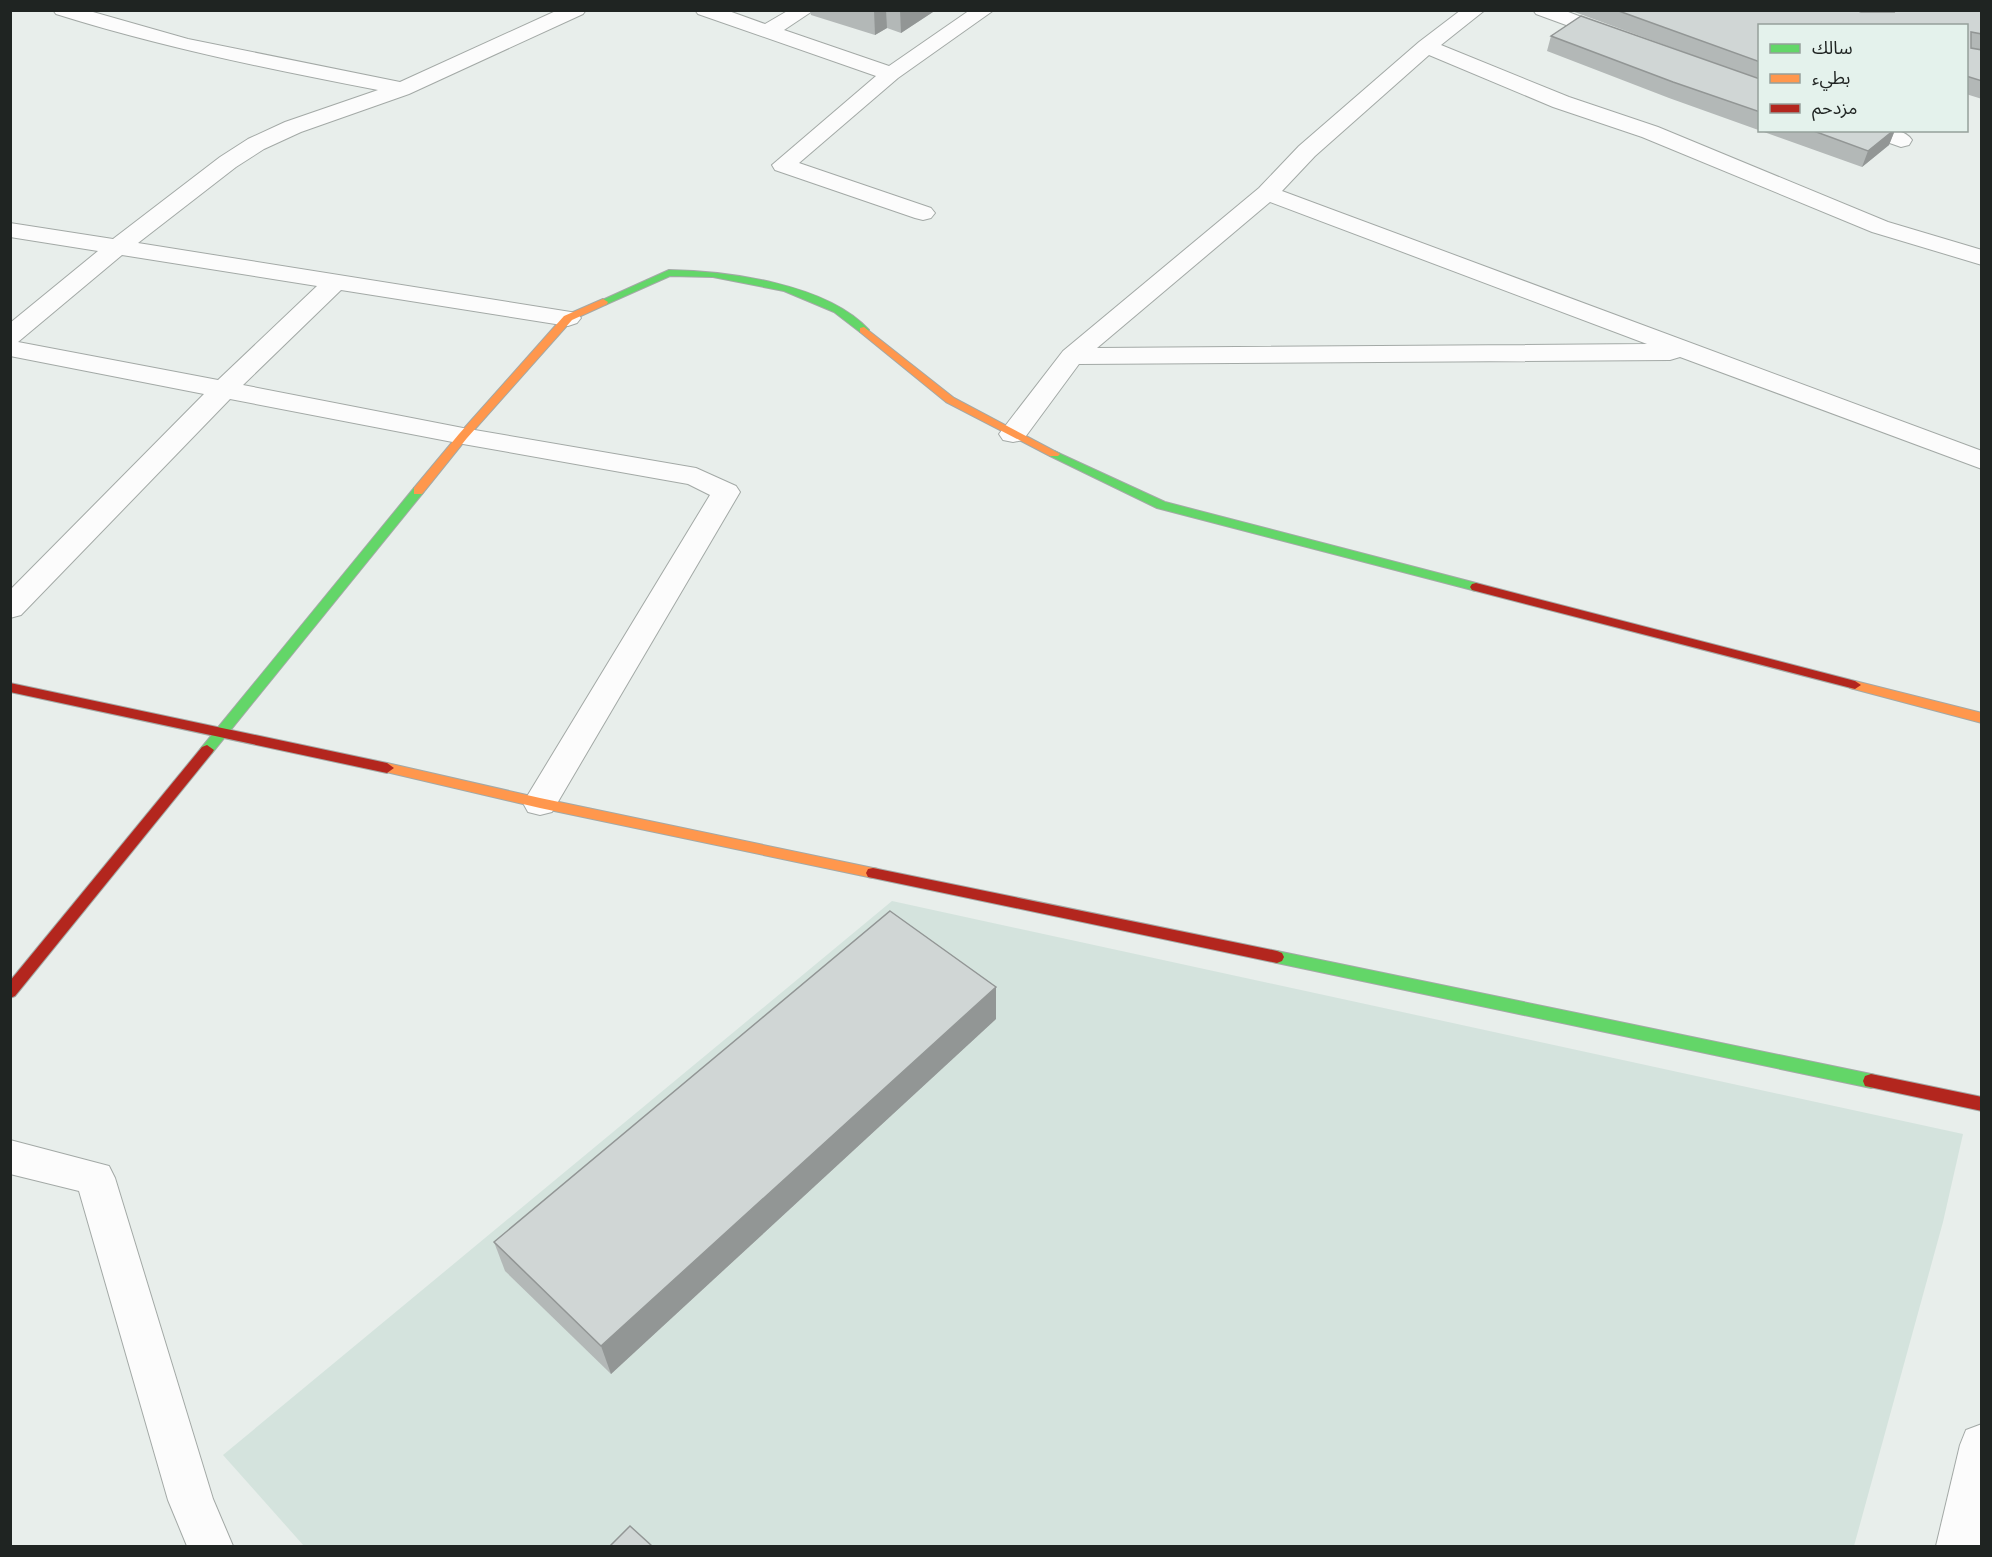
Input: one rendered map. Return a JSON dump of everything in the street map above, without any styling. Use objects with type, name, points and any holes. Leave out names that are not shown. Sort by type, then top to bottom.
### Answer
[{"type":"street","points":[[63,10],[116,27],[401,89]]},
{"type":"street","points":[[10,336],[116,248],[228,162],[256,144],[293,126],[401,89],[576,10]]},
{"type":"street","points":[[705,10],[891,74]]},
{"type":"street","points":[[766,32],[804,10]]},
{"type":"street","points":[[923,213],[783,165],[891,74],[984,10]]},
{"type":"street","points":[[1013,434],[1072,356],[1267,193],[1307,151],[1426,45],[1475,10]]},
{"type":"street","points":[[1543,10],[1630,42]]},
{"type":"street","points":[[116,27],[146,15]]},
{"type":"street","points":[[1426,45],[1561,102],[1650,132],[1880,227],[1982,258]]},
{"type":"street","points":[[1880,132],[1901,140]]},
{"type":"street","points":[[1267,193],[1982,461]]},
{"type":"street","points":[[10,230],[568,318]]},
{"type":"street","points":[[10,992],[463,435],[568,318],[669,273],[713,273],[787,289],[838,310],[901,358],[950,400],[1013,434],[1161,505],[1982,718]]},
{"type":"street","points":[[10,608],[225,388],[336,281]]},
{"type":"street","points":[[10,348],[696,477],[726,492],[540,803]]},
{"type":"street","points":[[1072,356],[1691,352]]},
{"type":"street","points":[[10,687],[222,731],[540,803],[1982,1104]]},
{"type":"street","points":[[10,1157],[94,1178],[191,1500],[210,1546]]},
{"type":"street","points":[[1959,1546],[1982,1445]]},
{"type":"shaded area","points":[[892,901],[1963,1134],[1943,1222],[1854,1546],[304,1546],[223,1455]]},
{"type":"building","points":[[1616,10],[1894,12],[1893,10],[1982,10],[1982,34],[1971,32],[1971,48],[1982,50],[1982,81],[1968,77],[1968,24],[1758,24],[1758,61]]},
{"type":"building","points":[[1581,16],[1758,78],[1758,111],[1673,82],[1551,36]]},
{"type":"building","points":[[1816,132],[1892,132],[1868,151]]},
{"type":"building","points":[[890,911],[996,987],[601,1346],[494,1242]]},
{"type":"building","points":[[630,1526],[652,1546],[610,1546]]},
{"type":"traffic: fast","points":[[603,302],[669,273],[713,274],[787,289],[838,310],[864,330]]},
{"type":"traffic: fast","points":[[1054,454],[1161,505],[1476,587]]},
{"type":"traffic: fast","points":[[207,750],[418,491]]},
{"type":"traffic: fast","points":[[1277,957],[1871,1081]]},
{"type":"traffic: slow","points":[[418,491],[463,436],[568,318],[603,302]]},
{"type":"traffic: slow","points":[[864,330],[950,400],[1054,454]]},
{"type":"traffic: slow","points":[[1855,685],[1982,718]]},
{"type":"traffic: slow","points":[[387,768],[540,803],[873,873]]},
{"type":"traffic: jam","points":[[1476,587],[1855,685]]},
{"type":"traffic: jam","points":[[10,687],[387,768]]},
{"type":"traffic: jam","points":[[10,992],[207,750]]},
{"type":"traffic: jam","points":[[873,873],[1277,957]]},
{"type":"traffic: jam","points":[[1871,1081],[1982,1104]]}]
